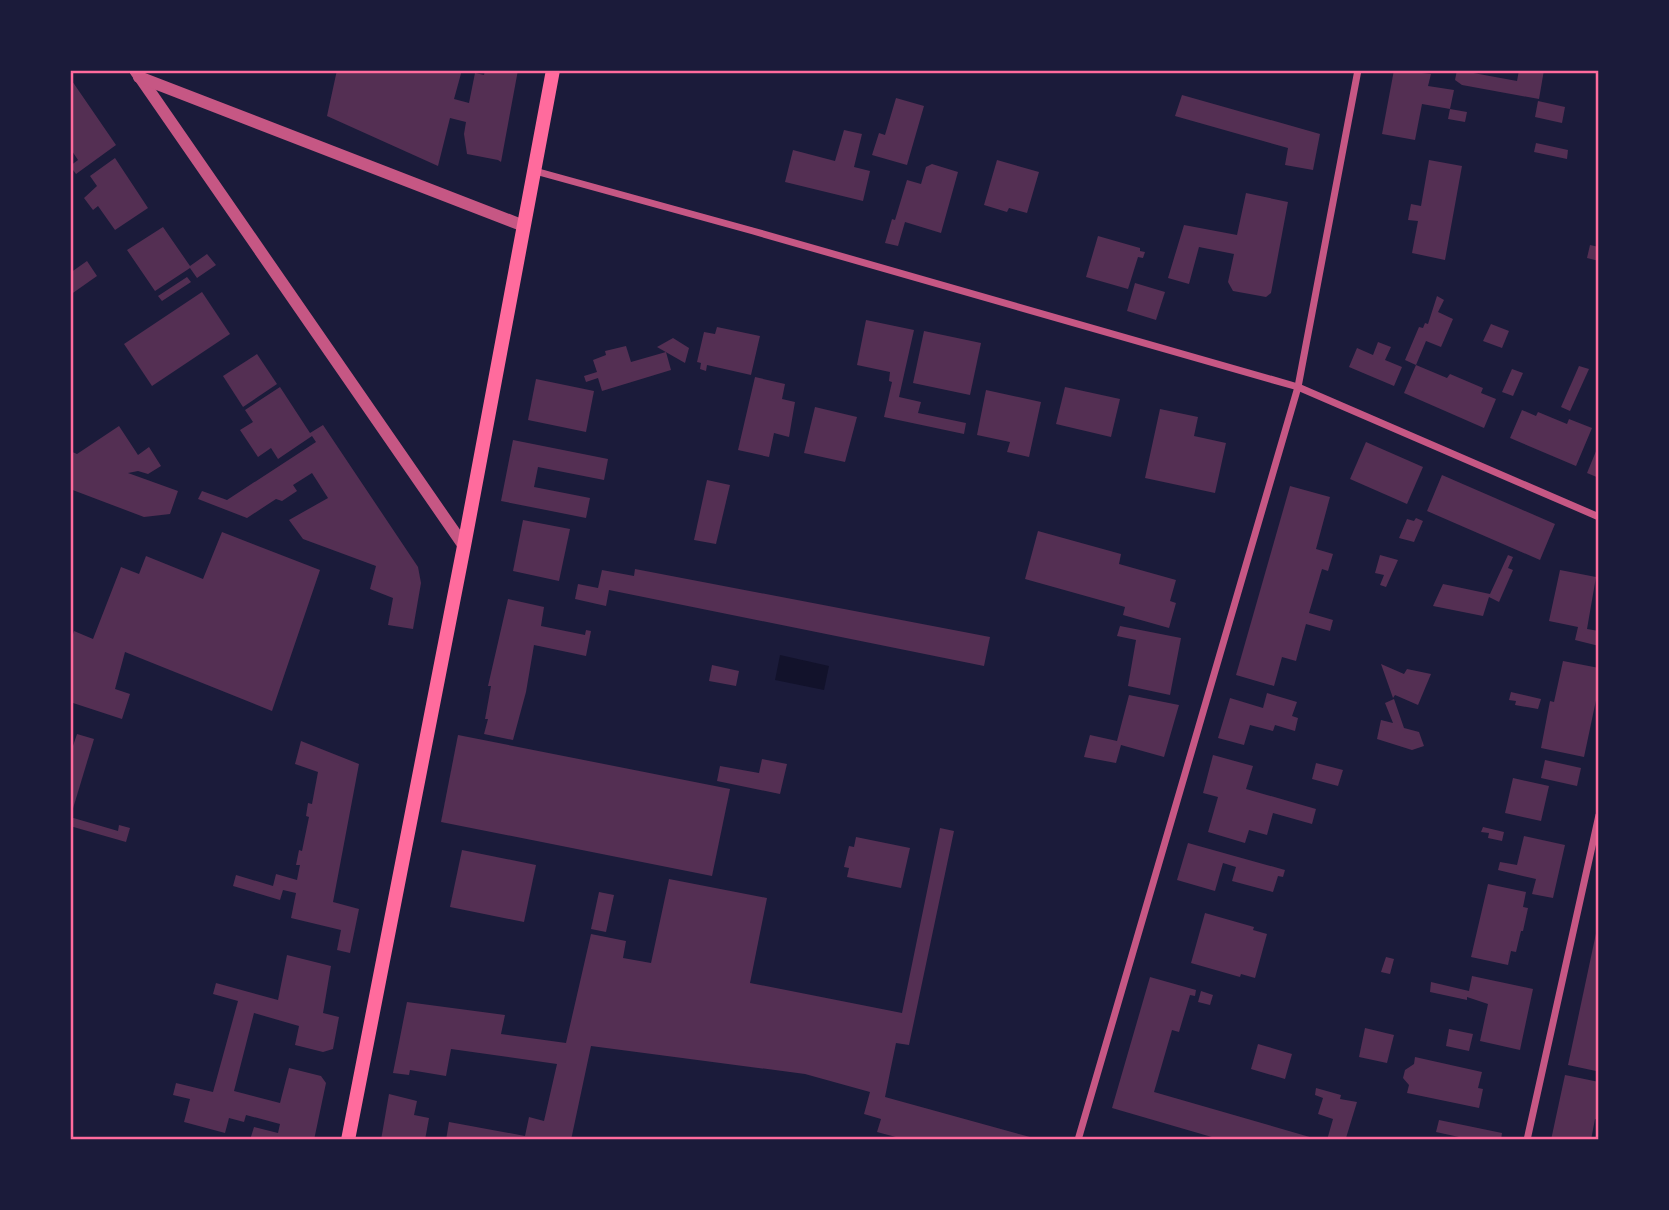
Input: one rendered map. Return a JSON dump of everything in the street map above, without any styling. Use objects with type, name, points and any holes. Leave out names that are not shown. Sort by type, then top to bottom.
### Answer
[{"type":"main road","points":[[348,1140],[553,70]]},
{"type":"street","points":[[1078,1140],[1298,387],[1358,70]]},
{"type":"street","points":[[137,74],[524,226]]},
{"type":"street","points":[[137,74],[464,545]]},
{"type":"street","points":[[534,170],[1298,387],[1599,517]]},
{"type":"street","points":[[1527,1140],[1599,815]]},
{"type":"shaded area","points":[[780,655],[829,666],[824,690],[775,680]]},
{"type":"building","points":[[337,70],[462,70],[454,99],[469,103],[475,73],[484,75],[485,70],[518,70],[501,162],[467,154],[464,134],[466,122],[450,118],[438,166],[327,116]]},
{"type":"building","points":[[1394,70],[1431,74],[1428,86],[1454,90],[1450,109],[1422,104],[1415,140],[1382,134]]},
{"type":"building","points":[[1457,70],[1517,81],[1519,70],[1544,70],[1539,99],[1462,85],[1455,80]]},
{"type":"building","points":[[70,78],[116,145],[76,174],[70,166],[78,160],[70,148]]},
{"type":"building","points":[[1182,95],[1320,134],[1313,170],[1285,165],[1288,148],[1175,116]]},
{"type":"building","points":[[896,98],[924,106],[907,165],[872,155],[879,133],[885,135]]},
{"type":"building","points":[[1538,101],[1565,107],[1562,123],[1535,117]]},
{"type":"building","points":[[1450,109],[1467,112],[1465,122],[1448,119]]},
{"type":"building","points":[[844,130],[862,134],[854,167],[870,171],[863,201],[785,182],[793,150],[835,161]]},
{"type":"building","points":[[1536,143],[1568,150],[1567,159],[1534,152]]},
{"type":"building","points":[[115,158],[148,208],[115,230],[98,206],[93,210],[84,198],[97,186],[90,176]]},
{"type":"building","points":[[997,160],[1039,172],[1027,213],[1009,208],[1007,212],[984,205]]},
{"type":"building","points":[[1429,160],[1462,166],[1445,260],[1412,253],[1418,221],[1408,220],[1411,204],[1421,206]]},
{"type":"building","points":[[932,164],[958,172],[941,233],[905,222],[898,246],[885,243],[907,180],[921,184],[926,167]]},
{"type":"building","points":[[1246,193],[1288,202],[1271,293],[1266,297],[1233,291],[1228,282],[1234,254],[1199,247],[1189,284],[1168,278],[1184,225],[1237,235]]},
{"type":"building","points":[[163,227],[190,266],[207,254],[216,265],[197,278],[190,268],[155,291],[127,250]]},
{"type":"building","points":[[1098,236],[1140,248],[1140,251],[1145,252],[1143,258],[1138,257],[1128,289],[1086,277]]},
{"type":"building","points":[[1590,245],[1599,247],[1599,261],[1587,258]]},
{"type":"building","points":[[87,261],[97,276],[70,295],[70,273]]},
{"type":"building","points":[[187,277],[191,282],[162,301],[158,296]]},
{"type":"building","points":[[1135,283],[1165,292],[1156,320],[1127,311]]},
{"type":"building","points":[[202,292],[230,334],[152,386],[124,344]]},
{"type":"building","points":[[1437,296],[1444,300],[1438,312],[1453,319],[1441,347],[1426,341],[1416,365],[1405,360],[1419,327],[1423,328],[1425,323],[1428,324]]},
{"type":"building","points":[[866,320],[914,330],[899,397],[921,402],[918,413],[966,423],[964,434],[884,417],[892,382],[889,381],[890,372],[857,365]]},
{"type":"building","points":[[1491,324],[1509,331],[1502,348],[1483,341]]},
{"type":"building","points":[[717,327],[760,336],[751,375],[707,365],[706,371],[700,369],[701,363],[697,362],[704,332],[715,334]]},
{"type":"building","points":[[924,331],[981,343],[970,395],[913,383]]},
{"type":"building","points":[[673,338],[689,348],[685,363],[657,347]]},
{"type":"building","points":[[1378,342],[1391,347],[1385,360],[1402,367],[1394,386],[1349,367],[1357,348],[1373,355]]},
{"type":"building","points":[[626,346],[631,362],[666,352],[671,370],[602,391],[598,378],[586,382],[584,376],[597,372],[593,360],[606,355],[605,351]]},
{"type":"building","points":[[257,354],[277,384],[243,407],[223,376]]},
{"type":"building","points":[[1416,365],[1447,378],[1450,374],[1483,388],[1481,393],[1496,399],[1484,428],[1404,393]]},
{"type":"building","points":[[1579,366],[1589,369],[1570,411],[1561,407]]},
{"type":"building","points":[[1512,369],[1523,373],[1513,396],[1502,392]]},
{"type":"building","points":[[755,377],[785,384],[782,399],[795,402],[789,437],[774,433],[769,457],[738,450]]},
{"type":"building","points":[[536,379],[594,391],[586,432],[528,420]]},
{"type":"building","points":[[280,387],[310,433],[323,425],[418,567],[421,583],[413,629],[388,625],[393,598],[370,589],[376,566],[303,539],[289,520],[328,498],[312,473],[293,485],[297,491],[282,501],[276,499],[247,518],[198,499],[202,491],[227,500],[316,442],[312,436],[278,459],[271,448],[258,457],[240,430],[253,422],[245,410]]},
{"type":"building","points":[[1065,387],[1120,399],[1111,437],[1056,424]]},
{"type":"building","points":[[986,390],[1041,402],[1029,457],[1007,452],[1010,442],[977,435]]},
{"type":"building","points":[[815,407],[857,417],[845,462],[804,453]]},
{"type":"building","points":[[1160,409],[1198,417],[1194,436],[1226,443],[1215,493],[1145,478]]},
{"type":"building","points":[[1522,410],[1536,416],[1538,412],[1567,424],[1569,419],[1592,428],[1576,466],[1510,438]]},
{"type":"building","points":[[119,426],[138,455],[149,447],[161,466],[148,474],[138,471],[128,473],[178,491],[170,514],[144,517],[70,489],[70,451],[77,454]]},
{"type":"building","points":[[513,440],[608,459],[604,480],[538,467],[534,487],[590,498],[586,518],[501,501]]},
{"type":"building","points":[[1366,442],[1423,467],[1407,504],[1350,479]]},
{"type":"building","points":[[1599,444],[1599,478],[1587,473]]},
{"type":"building","points":[[1442,475],[1555,524],[1540,560],[1427,511]]},
{"type":"building","points":[[707,480],[730,485],[716,544],[694,540]]},
{"type":"building","points":[[1290,486],[1330,497],[1316,549],[1333,554],[1328,571],[1322,569],[1309,613],[1333,620],[1330,631],[1306,624],[1296,661],[1282,657],[1274,686],[1236,675]]},
{"type":"building","points":[[1416,518],[1423,521],[1414,542],[1399,538],[1407,519],[1414,521]]},
{"type":"building","points":[[523,520],[570,529],[559,581],[513,571]]},
{"type":"building","points":[[1038,531],[1121,554],[1119,564],[1176,580],[1170,601],[1176,603],[1169,628],[1123,615],[1125,607],[1025,579]]},
{"type":"building","points":[[222,532],[320,570],[272,711],[125,652],[115,689],[130,694],[122,719],[70,702],[70,644],[74,631],[93,639],[121,567],[139,574],[146,556],[203,579]]},
{"type":"building","points":[[1380,555],[1398,560],[1386,587],[1380,585],[1384,575],[1375,573]]},
{"type":"building","points":[[1508,555],[1513,557],[1508,568],[1513,570],[1499,602],[1489,597],[1483,616],[1433,606],[1443,584],[1490,594]]},
{"type":"building","points":[[635,569],[990,637],[984,666],[609,590],[606,606],[575,599],[578,584],[598,588],[602,570],[634,576]]},
{"type":"building","points":[[1560,570],[1596,577],[1587,629],[1599,631],[1599,646],[1575,640],[1578,627],[1549,621]]},
{"type":"building","points":[[508,599],[544,607],[541,626],[585,635],[586,630],[591,631],[586,656],[534,645],[526,692],[513,740],[484,734],[491,686],[488,686]]},
{"type":"building","points":[[1120,626],[1181,638],[1170,695],[1128,686],[1136,640],[1117,636]]},
{"type":"building","points":[[1563,661],[1599,668],[1599,686],[1584,757],[1541,748],[1550,701],[1554,702]]},
{"type":"building","points":[[1381,664],[1404,674],[1407,669],[1431,674],[1418,705],[1395,695],[1393,698]]},
{"type":"building","points":[[712,665],[739,671],[736,686],[709,681]]},
{"type":"building","points":[[1511,692],[1541,699],[1538,709],[1515,705],[1516,701],[1509,700]]},
{"type":"building","points":[[1267,693],[1297,702],[1292,716],[1298,718],[1295,731],[1275,725],[1273,731],[1250,725],[1244,745],[1218,738],[1230,698],[1263,708]]},
{"type":"building","points":[[1129,695],[1179,705],[1164,757],[1121,745],[1116,763],[1084,757],[1090,735],[1117,741]]},
{"type":"building","points":[[1394,699],[1404,728],[1419,732],[1424,746],[1412,750],[1377,739],[1381,720],[1393,723],[1385,703]]},
{"type":"building","points":[[77,734],[94,739],[71,815],[70,755]]},
{"type":"building","points":[[458,735],[730,789],[712,876],[441,822]]},
{"type":"building","points":[[301,741],[359,764],[333,902],[359,909],[350,953],[337,950],[341,930],[291,918],[296,893],[283,890],[280,900],[233,886],[236,875],[273,886],[276,874],[297,880],[300,865],[296,865],[299,850],[302,851],[309,817],[306,816],[308,803],[312,804],[318,772],[295,764]]},
{"type":"building","points":[[1213,755],[1253,766],[1246,789],[1316,809],[1312,824],[1273,813],[1267,835],[1249,830],[1245,843],[1208,832],[1218,797],[1203,793]]},
{"type":"building","points":[[762,759],[787,764],[780,794],[717,781],[720,766],[759,773]]},
{"type":"building","points":[[1545,760],[1581,768],[1577,786],[1541,778]]},
{"type":"building","points":[[1316,763],[1343,770],[1338,786],[1312,779]]},
{"type":"building","points":[[1513,778],[1549,786],[1541,821],[1505,813]]},
{"type":"building","points":[[70,817],[118,831],[119,825],[130,828],[126,842],[70,826]]},
{"type":"building","points":[[1483,827],[1504,832],[1502,841],[1488,838],[1489,833],[1481,832]]},
{"type":"building","points":[[940,828],[954,831],[909,1045],[896,1043],[885,1097],[1030,1137],[1029,1140],[907,1140],[877,1132],[881,1119],[864,1114],[870,1092],[805,1074],[591,1046],[571,1140],[446,1140],[449,1122],[525,1136],[529,1117],[544,1121],[557,1064],[451,1049],[446,1076],[410,1070],[409,1075],[393,1073],[407,1002],[505,1015],[501,1034],[566,1043],[591,934],[626,941],[623,958],[651,963],[669,879],[767,898],[750,983],[902,1013]]},
{"type":"building","points":[[1524,836],[1565,845],[1553,898],[1532,894],[1536,879],[1498,870],[1500,862],[1517,865]]},
{"type":"building","points":[[856,837],[910,848],[901,888],[847,877],[849,868],[844,867],[849,846],[854,847]]},
{"type":"building","points":[[1188,843],[1285,870],[1283,877],[1278,876],[1273,892],[1232,881],[1236,867],[1223,863],[1215,891],[1177,880]]},
{"type":"building","points":[[462,850],[536,865],[524,922],[450,907]]},
{"type":"building","points":[[1488,884],[1526,892],[1523,907],[1528,908],[1523,931],[1516,952],[1511,951],[1508,965],[1471,957]]},
{"type":"building","points":[[599,892],[614,895],[606,932],[591,929]]},
{"type":"building","points":[[1205,913],[1254,927],[1253,930],[1267,934],[1255,978],[1241,974],[1240,977],[1191,963]]},
{"type":"building","points":[[1598,924],[1599,1059],[1596,1071],[1568,1065]]},
{"type":"building","points":[[287,955],[331,966],[323,1013],[339,1017],[333,1049],[323,1052],[295,1045],[299,1026],[254,1013],[234,1091],[280,1103],[289,1068],[321,1076],[326,1083],[314,1140],[250,1140],[254,1127],[278,1133],[280,1124],[246,1115],[244,1122],[229,1118],[225,1133],[184,1122],[190,1099],[173,1095],[176,1083],[213,1092],[238,1001],[213,994],[216,983],[278,1000]]},
{"type":"building","points":[[1386,957],[1394,959],[1390,974],[1381,972]]},
{"type":"building","points":[[1472,976],[1533,989],[1520,1050],[1480,1041],[1488,1004],[1467,997],[1467,1000],[1430,992],[1431,982],[1469,991]]},
{"type":"building","points":[[1150,977],[1196,990],[1195,996],[1190,995],[1179,1032],[1172,1030],[1154,1092],[1320,1140],[1222,1140],[1112,1108]]},
{"type":"building","points":[[1201,991],[1213,995],[1210,1005],[1198,1002]]},
{"type":"building","points":[[1365,1028],[1394,1035],[1387,1063],[1359,1057]]},
{"type":"building","points":[[1449,1029],[1473,1034],[1469,1051],[1446,1046]]},
{"type":"building","points":[[1258,1044],[1292,1054],[1285,1079],[1251,1069]]},
{"type":"building","points":[[1415,1057],[1482,1072],[1478,1088],[1483,1089],[1479,1108],[1407,1093],[1409,1085],[1403,1078],[1405,1070],[1414,1064]]},
{"type":"building","points":[[1565,1075],[1599,1082],[1599,1120],[1595,1119],[1591,1140],[1551,1140]]},
{"type":"building","points":[[1316,1088],[1341,1095],[1340,1099],[1357,1102],[1346,1138],[1327,1140],[1333,1119],[1318,1114],[1323,1098],[1315,1095]]},
{"type":"building","points":[[389,1094],[417,1101],[414,1115],[429,1118],[425,1140],[381,1140]]},
{"type":"building","points":[[1439,1120],[1502,1133],[1501,1140],[1459,1140],[1459,1137],[1436,1132]]}]
